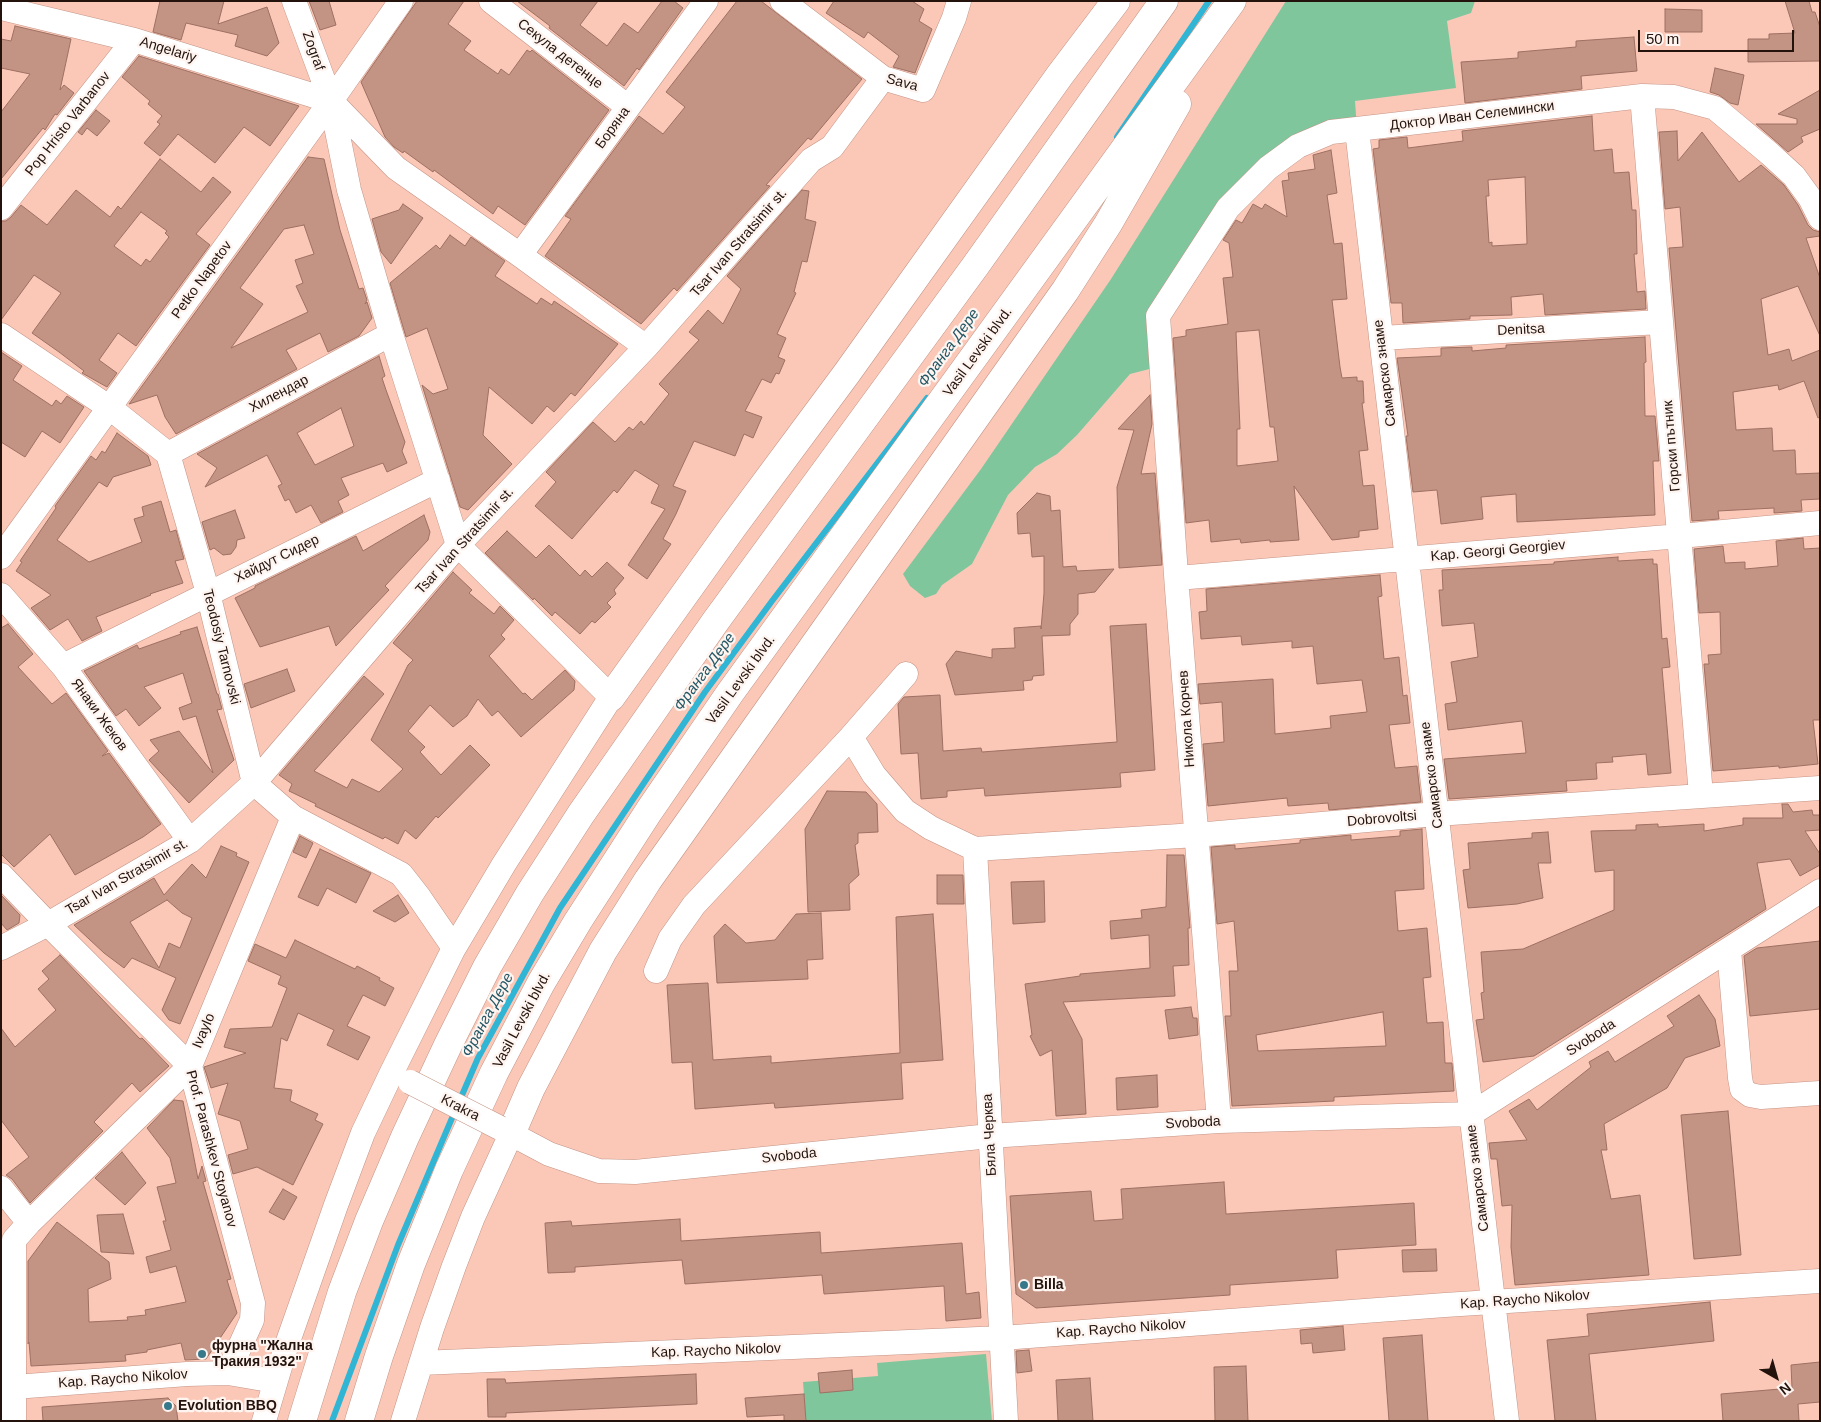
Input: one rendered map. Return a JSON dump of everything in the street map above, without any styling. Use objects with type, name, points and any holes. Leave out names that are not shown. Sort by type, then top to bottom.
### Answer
[{"type":"highway","points":[[611,696],[846,373],[1054,82],[1116,1]]},
{"type":"highway","points":[[302,1421],[342,1292],[369,1221],[402,1145],[465,1011],[487,967],[530,893],[581,814],[710,630],[976,265],[1164,1]]},
{"type":"highway","name":"Vasil Levski blvd.","points":[[359,1421],[411,1264],[449,1170],[494,1073],[532,999],[578,920],[649,811],[730,693],[1232,1]]},
{"type":"highway","points":[[505,1131],[608,943],[694,813],[1065,291],[1108,224],[1236,1]]},
{"type":"street","name":"Zograf","points":[[294,1],[332,101]]},
{"type":"street","name":"Petko Napetov","points":[[1,557],[332,101],[401,1]]},
{"type":"street","name":"Секула детенце","points":[[492,1],[628,107]]},
{"type":"street","name":"Боряна","points":[[520,256],[706,1]]},
{"type":"street","name":"Sava","points":[[782,1],[882,78],[923,90],[954,18],[959,1]]},
{"type":"street","name":"Angelariy","points":[[1,8],[134,40],[332,101]]},
{"type":"street","name":"Pop Hristo Varbanov","points":[[1,208],[134,40]]},
{"type":"street","name":"Tsar Ivan Stratsimir st.","points":[[1,948],[48,924],[190,841],[254,783],[458,545],[646,347],[812,160],[832,147],[882,78]]},
{"type":"street","name":"Доктор Иван Селемински","points":[[1158,316],[1228,208],[1268,168],[1298,146],[1331,132],[1642,96],[1674,97],[1715,108],[1794,176],[1810,198],[1820,218]]},
{"type":"street","name":"Горски пътник","points":[[1642,96],[1701,795]]},
{"type":"street","points":[[332,101],[396,168],[646,347]]},
{"type":"street","points":[[264,1421],[275,1381],[363,1133],[401,1077],[454,948],[504,864],[611,696],[458,545],[391,334],[349,190],[332,101]]},
{"type":"street","name":"Самарско знаме","points":[[1357,130],[1507,1421]]},
{"type":"street","name":"Никола Корчев","points":[[1158,316],[1219,1121]]},
{"type":"street","name":"Denitsa","points":[[1381,338],[1660,322]]},
{"type":"street","name":"Хилендар","points":[[168,454],[391,334]]},
{"type":"street","points":[[1,335],[110,408],[168,454]]},
{"type":"street","name":"Teodosiy Tarnovski","points":[[168,454],[208,593],[254,783]]},
{"type":"street","name":"Хайдут Сидер","points":[[63,666],[438,480]]},
{"type":"street","name":"Kap. Georgi Georgiev","points":[[1177,578],[1820,523]]},
{"type":"street","name":"Янаки Жеков","points":[[1,595],[63,666],[190,841]]},
{"type":"street","points":[[656,971],[670,939],[694,905],[851,737],[906,674]]},
{"type":"street","points":[[851,737],[874,775],[905,811],[931,828],[975,848]]},
{"type":"street","points":[[254,783],[293,817],[401,874],[454,948]]},
{"type":"street","name":"Dobrovoltsi","points":[[975,848],[1196,835],[1436,814],[1820,788]]},
{"type":"street","name":"Ivaylo","points":[[15,1235],[190,1066],[293,817]]},
{"type":"street","name":"Бяла Черква","points":[[975,848],[1006,1421]]},
{"type":"street","name":"Prof. Parashkev Stoyanov","points":[[1,875],[190,1066],[252,1303],[252,1320],[228,1373]]},
{"type":"street","name":"Svoboda","points":[[505,1131],[549,1154],[599,1171],[635,1172],[990,1136],[1219,1121],[1471,1114],[1820,891]]},
{"type":"street","points":[[1729,950],[1742,1089],[1750,1095],[1761,1097],[1820,1093]]},
{"type":"street","name":"Krakra","points":[[401,1077],[505,1131]]},
{"type":"street","points":[[403,1421],[451,1274],[505,1131]]},
{"type":"street","points":[[1,1188],[15,1235],[8,1388],[14,1421]]},
{"type":"street","name":"Kap. Raycho Nikolov","points":[[421,1362],[1002,1338],[1493,1302],[1820,1281]]},
{"type":"street","name":"Kap. Raycho Nikolov","points":[[8,1388],[178,1374],[228,1373],[275,1381]]},
{"type":"green space","points":[[1286,1],[1475,1],[1471,13],[1447,21],[1456,88],[1355,101],[1357,130],[1268,168],[1159,316],[1161,366],[1130,374],[1077,435],[1057,454],[1035,467],[1008,495],[972,564],[942,585],[936,594],[925,598],[910,586],[903,574],[981,469],[1111,279]]},
{"type":"green space","points":[[986,1354],[992,1421],[806,1421],[803,1382],[878,1376],[877,1363]]},
{"type":"building","points":[[160,1],[224,1],[218,24],[267,7],[279,43],[267,56],[235,46],[238,35],[186,23],[181,40],[153,32]]},
{"type":"building","points":[[309,1],[329,1],[336,25],[320,30]]},
{"type":"building","points":[[417,1],[464,1],[448,24],[471,41],[464,50],[498,74],[501,69],[509,75],[527,50],[530,52],[532,50],[609,110],[525,225],[498,206],[493,214],[434,170],[433,172],[404,151],[403,153],[394,147],[385,137],[361,82]]},
{"type":"building","points":[[517,1],[598,1],[580,25],[607,46],[624,23],[638,33],[662,1],[674,1],[683,8],[639,70],[637,68],[624,86]]},
{"type":"building","points":[[737,1],[761,1],[862,79],[811,140],[808,138],[766,185],[770,186],[677,291],[674,288],[641,324],[545,256],[571,219],[565,216],[639,116],[663,134],[685,107],[666,92]]},
{"type":"building","points":[[834,1],[912,1],[924,9],[919,21],[932,29],[915,73],[893,67],[899,56],[868,32],[864,38],[826,13]]},
{"type":"building","points":[[1785,1],[1809,1],[1812,12],[1815,12],[1820,27],[1820,61],[1748,62],[1748,39],[1769,39],[1769,34],[1795,33]]},
{"type":"building","points":[[1665,9],[1702,10],[1702,32],[1665,32]]},
{"type":"building","points":[[15,26],[71,39],[60,90],[64,85],[74,93],[57,115],[55,114],[45,130],[43,128],[1,179],[1,112],[30,74],[1,68],[1,39],[11,41]]},
{"type":"building","points":[[1634,37],[1637,71],[1581,76],[1582,89],[1465,103],[1461,62],[1518,58],[1518,52],[1576,47],[1576,41]]},
{"type":"building","points":[[139,56],[299,106],[270,146],[244,127],[215,163],[178,134],[160,156],[144,143],[160,124],[157,122],[162,116],[148,104],[150,101],[122,77]]},
{"type":"building","points":[[1715,68],[1744,75],[1738,105],[1730,103],[1719,95],[1710,92]]},
{"type":"building","points":[[1820,90],[1820,129],[1801,137],[1803,142],[1788,152],[1756,124],[1797,124],[1797,119],[1778,114]]},
{"type":"building","points":[[96,110],[110,121],[97,136],[87,128],[82,135],[78,132]]},
{"type":"building","points":[[1592,116],[1594,151],[1612,149],[1614,173],[1629,172],[1632,210],[1636,210],[1637,254],[1634,254],[1637,292],[1645,291],[1646,309],[1545,315],[1543,294],[1511,297],[1512,315],[1470,316],[1470,319],[1403,323],[1402,303],[1391,303],[1373,149],[1379,148],[1379,140],[1407,137],[1408,148],[1463,141],[1462,131]],"holes":[[[1525,177],[1527,244],[1492,246],[1492,242],[1489,243],[1486,196],[1489,196],[1488,180]]]},
{"type":"building","points":[[1677,131],[1678,161],[1702,132],[1739,182],[1761,165],[1784,185],[1798,205],[1808,225],[1813,230],[1820,232],[1820,236],[1806,238],[1820,278],[1820,336],[1798,286],[1761,299],[1768,355],[1789,349],[1792,361],[1820,350],[1820,417],[1818,418],[1804,381],[1779,390],[1778,385],[1733,392],[1736,430],[1772,428],[1773,451],[1795,450],[1796,474],[1820,473],[1820,499],[1801,500],[1802,511],[1774,513],[1774,508],[1718,511],[1719,519],[1692,521],[1669,248],[1683,247],[1680,207],[1665,209],[1659,132]]},
{"type":"building","points":[[1331,150],[1337,193],[1327,195],[1334,244],[1342,243],[1347,299],[1332,300],[1340,367],[1342,378],[1357,377],[1357,381],[1363,381],[1364,403],[1362,403],[1368,450],[1359,451],[1363,486],[1374,485],[1378,529],[1359,531],[1359,537],[1332,540],[1294,486],[1299,540],[1241,543],[1240,539],[1211,542],[1209,520],[1186,523],[1173,338],[1186,336],[1186,330],[1228,324],[1223,278],[1233,277],[1229,243],[1223,240],[1236,220],[1242,223],[1253,204],[1262,209],[1265,204],[1287,217],[1282,181],[1289,180],[1288,173],[1315,169],[1313,155]],"holes":[[[1259,330],[1270,427],[1274,427],[1278,461],[1237,466],[1237,429],[1240,429],[1236,332]]]},
{"type":"building","points":[[308,157],[324,159],[340,230],[359,289],[363,288],[367,300],[365,304],[367,302],[372,318],[359,336],[328,352],[320,333],[286,350],[297,369],[176,434],[165,417],[157,395],[129,404]],"holes":[[[304,225],[314,254],[295,260],[303,283],[296,286],[308,312],[231,348],[263,304],[240,288],[284,229]]]},
{"type":"building","points":[[160,159],[201,192],[213,177],[231,192],[196,234],[210,245],[136,346],[118,333],[99,360],[117,373],[107,387],[82,373],[84,371],[32,333],[61,293],[34,275],[1,320],[1,221],[6,221],[11,217],[21,205],[47,225],[76,190],[110,217],[118,206],[121,209]],"holes":[[[141,212],[167,231],[165,233],[169,237],[150,262],[146,259],[141,266],[114,246]]]},
{"type":"building","points":[[802,190],[809,191],[805,219],[816,222],[807,262],[802,261],[794,292],[796,293],[777,334],[786,338],[778,357],[785,360],[779,374],[776,373],[771,383],[762,379],[745,411],[762,417],[753,438],[744,434],[735,456],[694,441],[673,486],[686,491],[663,539],[671,544],[647,579],[628,565],[665,509],[651,503],[659,485],[635,470],[617,493],[614,490],[572,539],[535,506],[556,482],[546,472],[593,422],[615,442],[629,427],[633,430],[641,421],[644,425],[669,394],[659,384],[699,340],[689,332],[708,310],[723,324],[741,289],[727,276]]},
{"type":"building","points":[[403,204],[423,218],[391,264],[381,252],[372,219],[399,210]]},
{"type":"building","points":[[450,235],[465,246],[471,237],[505,261],[495,276],[537,304],[541,298],[552,305],[554,301],[618,344],[575,396],[571,393],[554,412],[547,406],[532,424],[489,387],[483,435],[512,464],[468,510],[460,507],[422,385],[433,394],[448,389],[427,328],[406,337],[390,283],[436,245],[440,249]]},
{"type":"building","points":[[1645,337],[1645,416],[1655,416],[1659,461],[1653,461],[1655,515],[1517,522],[1516,494],[1481,497],[1483,519],[1441,524],[1437,490],[1413,492],[1406,436],[1408,436],[1397,358],[1441,356],[1441,348],[1472,347],[1472,351],[1506,348],[1506,345]]},
{"type":"building","points":[[1,352],[22,366],[13,380],[52,406],[56,400],[61,404],[67,396],[84,407],[60,443],[42,431],[25,457],[1,442]]},
{"type":"building","points":[[379,356],[385,376],[382,378],[405,442],[402,451],[407,463],[387,472],[383,463],[341,478],[349,495],[338,501],[343,512],[321,523],[311,505],[296,513],[289,499],[285,501],[278,486],[282,484],[267,455],[205,487],[217,468],[197,454]],"holes":[[[341,408],[354,446],[315,465],[297,433]]]},
{"type":"building","points":[[1150,395],[1152,424],[1141,474],[1155,473],[1162,565],[1119,568],[1117,487],[1134,430],[1118,429]]},
{"type":"building","points":[[117,433],[148,456],[151,465],[113,477],[107,487],[99,482],[57,540],[89,562],[142,542],[134,519],[144,516],[142,507],[161,501],[170,532],[176,530],[184,559],[175,561],[183,583],[150,594],[96,617],[102,631],[82,641],[68,619],[50,630],[31,608],[51,595],[16,571],[22,562],[20,561],[56,508],[55,506],[91,456],[96,460],[102,451],[105,453]]},
{"type":"building","points":[[1037,493],[1050,496],[1051,511],[1060,510],[1063,567],[1076,566],[1077,571],[1114,569],[1095,592],[1078,594],[1078,614],[1070,624],[1070,635],[1042,636],[1044,675],[1033,676],[1032,680],[1023,681],[1024,690],[955,695],[946,664],[956,651],[992,658],[992,649],[1015,648],[1014,628],[1041,626],[1041,629],[1044,593],[1044,556],[1032,557],[1030,533],[1018,534],[1017,513]]},
{"type":"building","points":[[235,510],[245,538],[237,540],[236,547],[231,554],[223,555],[214,548],[210,550],[202,522]]},
{"type":"building","points":[[424,515],[430,532],[428,540],[385,586],[389,590],[336,646],[329,626],[260,647],[235,598],[255,588],[255,586],[356,536],[363,551]]},
{"type":"building","points":[[507,531],[536,558],[549,545],[580,576],[585,570],[592,577],[607,562],[624,578],[614,590],[616,594],[607,603],[611,607],[595,623],[592,621],[580,634],[555,612],[552,616],[485,553]]},
{"type":"building","points":[[1803,538],[1804,549],[1820,548],[1820,720],[1813,720],[1818,764],[1713,771],[1704,664],[1709,664],[1708,655],[1721,654],[1720,612],[1699,613],[1694,549],[1723,546],[1725,563],[1745,562],[1745,569],[1778,566],[1776,541]]},
{"type":"building","points":[[1618,557],[1618,561],[1653,559],[1653,564],[1657,564],[1662,639],[1667,638],[1670,667],[1662,668],[1671,773],[1648,775],[1646,754],[1612,757],[1613,762],[1596,763],[1597,779],[1566,781],[1567,791],[1449,799],[1444,759],[1526,753],[1522,721],[1448,730],[1445,704],[1457,702],[1451,662],[1478,657],[1474,623],[1442,626],[1439,590],[1443,590],[1442,570],[1554,564],[1554,562]]},
{"type":"building","points":[[453,572],[472,590],[469,593],[494,614],[500,606],[514,620],[501,635],[505,639],[489,656],[523,694],[525,693],[532,700],[565,670],[575,681],[574,690],[521,737],[498,711],[492,716],[478,699],[467,716],[453,727],[430,705],[408,731],[425,747],[420,752],[441,775],[470,745],[490,765],[438,818],[436,816],[416,839],[405,830],[398,844],[385,837],[383,839],[315,806],[316,804],[289,791],[292,784],[279,775],[364,676],[384,694],[314,771],[347,788],[352,779],[379,792],[403,769],[371,740],[408,665],[413,660],[393,643]]},
{"type":"building","points":[[1380,575],[1382,596],[1378,597],[1384,659],[1399,657],[1403,696],[1407,695],[1410,723],[1389,725],[1395,768],[1417,766],[1421,802],[1329,810],[1328,803],[1288,806],[1287,798],[1208,806],[1203,744],[1224,742],[1222,702],[1200,704],[1198,684],[1273,679],[1275,734],[1331,728],[1330,716],[1367,712],[1362,680],[1317,684],[1313,646],[1292,648],[1292,641],[1242,645],[1241,636],[1201,639],[1199,612],[1207,611],[1206,589]]},
{"type":"building","points":[[8,624],[33,654],[18,667],[52,704],[66,693],[108,751],[102,756],[109,753],[161,824],[143,837],[75,875],[50,834],[14,867],[1,854],[1,628]]},
{"type":"building","points":[[1146,624],[1155,770],[1120,773],[1121,787],[985,796],[984,788],[947,791],[947,797],[921,799],[918,753],[901,754],[898,704],[904,697],[940,695],[943,751],[981,748],[982,752],[1117,742],[1110,626]]},
{"type":"building","points":[[197,627],[222,709],[217,710],[234,760],[189,803],[149,760],[159,751],[150,740],[179,731],[213,773],[196,716],[183,720],[179,708],[192,703],[183,673],[144,687],[161,708],[139,726],[126,709],[116,716],[84,671],[137,645],[139,649]]},
{"type":"building","points":[[287,669],[295,691],[251,708],[244,684]]},
{"type":"building","points":[[827,791],[866,792],[877,804],[878,832],[858,833],[858,843],[855,845],[859,875],[849,884],[850,910],[808,912],[805,829]]},
{"type":"building","points":[[1782,804],[1788,804],[1793,812],[1812,810],[1813,815],[1820,815],[1820,830],[1805,831],[1820,854],[1820,865],[1800,876],[1790,859],[1757,863],[1766,909],[1534,1056],[1483,1062],[1476,1020],[1484,1019],[1481,993],[1484,992],[1481,952],[1523,949],[1614,910],[1614,870],[1595,872],[1591,831],[1636,830],[1636,825],[1658,824],[1658,827],[1704,824],[1704,831],[1743,825],[1743,818],[1783,818]]},
{"type":"building","points":[[1422,829],[1424,889],[1395,891],[1398,931],[1427,928],[1431,977],[1423,978],[1427,1023],[1443,1022],[1445,1063],[1452,1063],[1454,1091],[1334,1097],[1334,1101],[1232,1106],[1225,1016],[1231,1016],[1229,971],[1238,971],[1234,921],[1217,924],[1211,847],[1235,845],[1235,849],[1300,843],[1300,840],[1351,835],[1351,840],[1400,836],[1400,831]],"holes":[[[1383,1012],[1386,1046],[1258,1051],[1256,1035]]]},
{"type":"building","points":[[1548,832],[1551,863],[1538,863],[1543,898],[1517,904],[1468,908],[1463,870],[1470,869],[1468,843],[1532,838],[1532,833]]},
{"type":"building","points":[[300,836],[313,843],[306,858],[293,852]]},
{"type":"building","points":[[221,846],[237,853],[236,856],[249,862],[180,1024],[169,1020],[162,1010],[176,978],[132,958],[124,968],[104,953],[74,925],[154,878],[164,895],[192,864],[206,878]],"holes":[[[167,900],[182,913],[192,918],[180,948],[169,943],[159,968],[130,922]]]},
{"type":"building","points":[[320,849],[371,873],[356,903],[327,888],[318,906],[298,897]]},
{"type":"building","points":[[1167,855],[1184,855],[1190,928],[1188,928],[1189,965],[1173,966],[1175,996],[1063,1002],[1082,1039],[1086,1114],[1056,1116],[1052,1050],[1040,1056],[1030,1036],[1032,1035],[1025,984],[1080,976],[1080,974],[1150,968],[1149,935],[1111,939],[1110,921],[1142,918],[1141,910],[1166,907]]},
{"type":"building","points":[[937,875],[963,875],[964,904],[937,904]]},
{"type":"building","points":[[1044,881],[1045,922],[1013,924],[1011,882]]},
{"type":"building","points":[[1,895],[20,915],[19,923],[7,930],[1,923]]},
{"type":"building","points":[[398,895],[409,913],[395,922],[373,911]]},
{"type":"building","points":[[821,913],[823,959],[807,960],[808,979],[717,983],[714,936],[725,924],[746,943],[775,940],[796,914]]},
{"type":"building","points":[[933,914],[943,1060],[901,1063],[903,1099],[775,1108],[774,1103],[695,1109],[692,1062],[672,1063],[667,985],[708,983],[713,1060],[771,1056],[771,1063],[900,1053],[896,917]]},
{"type":"building","points":[[295,940],[355,969],[357,966],[394,988],[385,1006],[363,995],[347,1026],[370,1037],[358,1060],[327,1045],[334,1030],[298,1013],[287,1041],[281,1038],[274,1088],[292,1090],[290,1101],[318,1114],[315,1120],[323,1124],[293,1185],[257,1167],[233,1174],[228,1155],[248,1149],[240,1121],[218,1114],[228,1083],[211,1088],[204,1067],[246,1053],[224,1047],[230,1029],[272,1027],[287,988],[278,984],[281,976],[248,961],[255,944],[286,958]]},
{"type":"building","points":[[1820,941],[1820,1009],[1750,1016],[1744,956],[1757,948]]},
{"type":"building","points":[[60,955],[140,1039],[142,1038],[169,1066],[140,1092],[132,1083],[94,1122],[103,1131],[30,1203],[12,1179],[6,1175],[29,1157],[1,1120],[1,1028],[15,1047],[56,1010],[38,989],[49,979],[42,971]]},
{"type":"building","points":[[1699,995],[1715,1019],[1720,1046],[1685,1058],[1667,1088],[1604,1124],[1607,1150],[1601,1150],[1611,1199],[1640,1195],[1649,1275],[1515,1285],[1511,1247],[1512,1205],[1502,1206],[1497,1159],[1491,1159],[1489,1143],[1527,1140],[1509,1111],[1529,1099],[1537,1110],[1591,1067],[1589,1062],[1608,1051],[1615,1062],[1674,1026],[1667,1016]]},
{"type":"building","points":[[1191,1007],[1193,1018],[1197,1018],[1198,1035],[1169,1039],[1165,1010]]},
{"type":"building","points":[[1157,1075],[1158,1107],[1117,1110],[1116,1078]]},
{"type":"building","points":[[174,1100],[183,1101],[198,1179],[202,1166],[206,1181],[203,1182],[231,1279],[227,1280],[237,1313],[206,1359],[185,1360],[181,1343],[147,1350],[147,1352],[125,1355],[126,1361],[31,1366],[29,1342],[28,1344],[28,1261],[57,1222],[109,1262],[111,1279],[88,1289],[89,1322],[128,1320],[127,1317],[146,1315],[145,1310],[186,1302],[176,1266],[150,1273],[146,1257],[171,1250],[163,1221],[166,1221],[157,1187],[176,1183],[170,1158],[147,1128]]},
{"type":"building","points":[[1728,1111],[1741,1255],[1694,1259],[1681,1115]]},
{"type":"building","points":[[122,1152],[146,1183],[125,1205],[95,1178]]},
{"type":"building","points":[[1224,1182],[1226,1214],[1414,1203],[1416,1245],[1336,1250],[1338,1278],[1230,1285],[1230,1295],[1036,1308],[1016,1294],[1010,1196],[1091,1191],[1094,1221],[1123,1219],[1121,1189]]},
{"type":"building","points":[[283,1189],[297,1197],[284,1220],[269,1212]]},
{"type":"building","points":[[123,1214],[134,1254],[101,1252],[97,1215]]},
{"type":"building","points":[[680,1219],[681,1241],[820,1232],[821,1253],[962,1243],[966,1294],[979,1292],[981,1318],[946,1321],[944,1286],[824,1294],[822,1275],[685,1284],[682,1260],[575,1267],[575,1272],[548,1273],[545,1223],[571,1221],[572,1226]]},
{"type":"building","points":[[1436,1249],[1437,1271],[1403,1272],[1402,1250]]},
{"type":"building","points":[[1710,1302],[1714,1341],[1589,1354],[1596,1421],[1555,1421],[1547,1340],[1589,1336],[1587,1314]]},
{"type":"building","points":[[1343,1326],[1345,1350],[1313,1353],[1312,1343],[1301,1344],[1300,1330]]},
{"type":"building","points":[[1422,1335],[1428,1421],[1389,1421],[1383,1338]]},
{"type":"building","points":[[1029,1350],[1032,1371],[1017,1373],[1016,1351]]},
{"type":"building","points":[[1820,1362],[1820,1402],[1798,1404],[1799,1421],[1723,1421],[1721,1394],[1792,1388],[1791,1365]]},
{"type":"building","points":[[1246,1366],[1248,1421],[1215,1421],[1214,1367]]},
{"type":"building","points":[[852,1370],[853,1390],[820,1393],[818,1373]]},
{"type":"building","points":[[696,1374],[697,1404],[506,1413],[506,1417],[488,1417],[487,1379],[505,1379],[506,1383]]},
{"type":"building","points":[[1090,1378],[1093,1421],[1058,1421],[1056,1380]]},
{"type":"building","points":[[804,1394],[806,1421],[784,1421],[784,1415],[747,1417],[745,1398]]},
{"type":"building","points":[[168,1398],[176,1406],[178,1421],[43,1421],[42,1407]]},
{"type":"waterway","name":"Франга Дере","points":[[1117,137],[1209,1]]},
{"type":"waterway","name":"Франга Дере","points":[[459,1102],[478,1058],[560,908],[705,692],[927,398]]},
{"type":"waterway","name":"Франга Дере","points":[[332,1421],[398,1245],[455,1111]]},
{"type":"place","name":"Billa","points":[[1024,1285]]},
{"type":"place","name":"фурна \"Жална Тракия 1932\"","points":[[202,1354]]},
{"type":"place","name":"Evolution BBQ","points":[[168,1406]]}]
